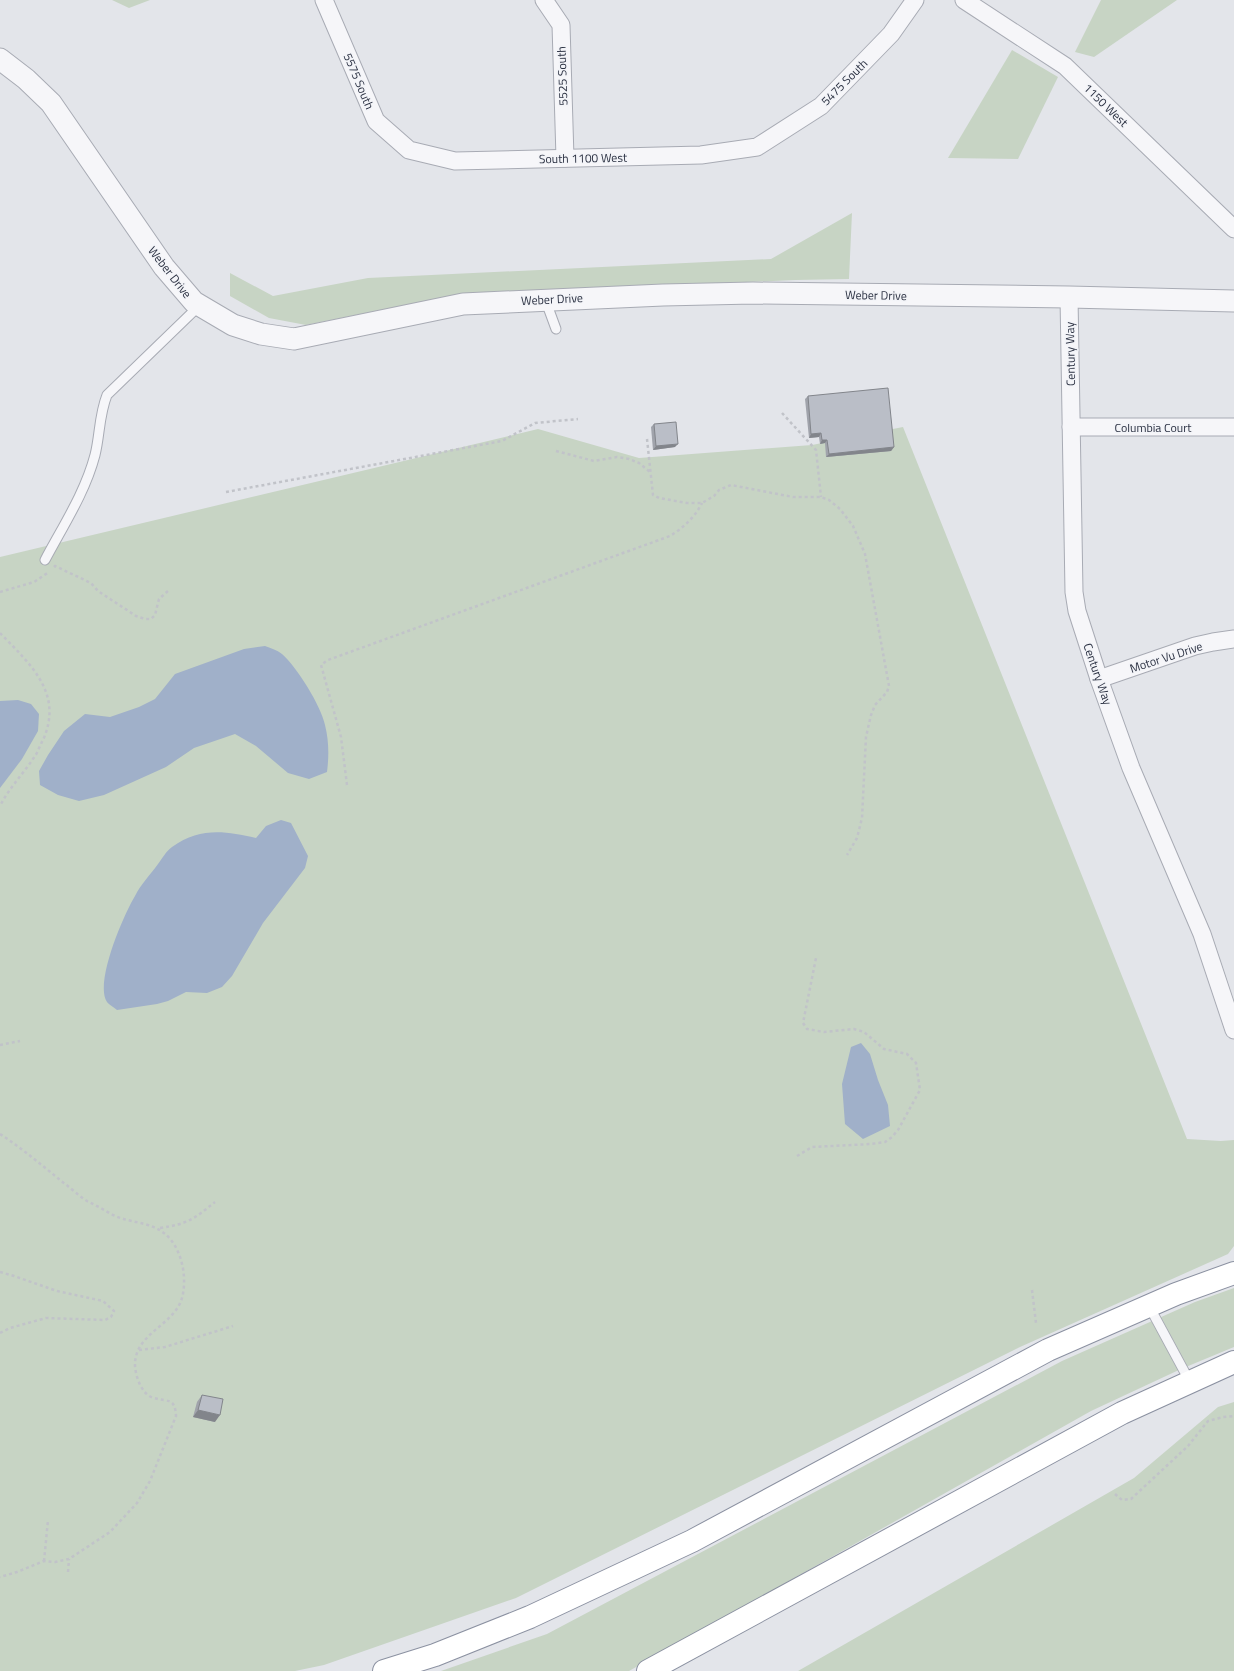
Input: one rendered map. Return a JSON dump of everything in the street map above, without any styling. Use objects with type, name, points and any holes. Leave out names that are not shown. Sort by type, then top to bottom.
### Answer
[{"type":"highway","points":[[384,1671],[435,1655],[530,1617],[692,1541],[1048,1350],[1176,1294],[1234,1273]]},
{"type":"highway","points":[[648,1671],[1122,1413],[1234,1362]]},
{"type":"street","name":"5575 South","points":[[324,0],[376,121],[409,150]]},
{"type":"street","name":"5525 South","points":[[544,0],[561,25],[565,158]]},
{"type":"street","name":"5475 South","points":[[757,147],[821,106],[891,34],[915,0]]},
{"type":"street","name":"1150 West","points":[[964,0],[1065,66],[1234,228]]},
{"type":"street","name":"Weber Drive","points":[[0,59],[26,79],[51,103],[164,267],[194,302],[233,325],[261,334],[294,339],[463,304],[547,304],[753,293],[1070,297],[1234,301]]},
{"type":"street","name":"South 1100 West","points":[[409,150],[455,161],[701,155],[757,147]]},
{"type":"street","name":"Century Way","points":[[1070,297],[1074,592],[1077,611],[1099,679],[1131,768],[1202,934],[1234,1030]]},
{"type":"street","name":"Columbia Court","points":[[1071,427],[1234,427]]},
{"type":"street","name":"Motor Vu Drive","points":[[1099,679],[1195,646],[1234,639]]},
{"type":"lane","points":[[547,304],[556,329]]},
{"type":"lane","points":[[45,560],[81,495],[95,455],[102,407],[107,395],[200,305]]},
{"type":"lane","points":[[1149,1306],[1190,1382]]},
{"type":"path","points":[[782,413],[816,450],[821,497]]},
{"type":"path","points":[[226,492],[502,441],[535,423],[578,419]]},
{"type":"path","points":[[647,439],[653,495],[659,498],[687,503],[702,503]]},
{"type":"path","points":[[556,451],[594,461],[617,457],[629,459],[639,463],[651,473]]},
{"type":"path","points":[[347,785],[341,737],[321,665],[328,660],[670,536],[682,528],[698,510],[702,503],[714,496],[719,490],[731,485],[793,498],[821,497],[829,500],[840,509],[853,526],[865,554],[889,686],[887,692],[875,705],[871,715],[866,737],[862,818],[857,838],[847,855]]},
{"type":"path","points":[[0,592],[34,582],[56,566],[91,583],[98,591],[136,616],[145,620],[150,619],[155,615],[159,599],[169,590]]},
{"type":"path","points":[[0,633],[28,661],[41,680],[49,700],[50,718],[46,733],[36,755],[4,798],[0,806]]},
{"type":"path","points":[[797,1156],[812,1148],[885,1142],[898,1130],[920,1090],[916,1063],[907,1054],[884,1049],[864,1032],[854,1029],[824,1032],[807,1029],[803,1023],[816,958]]},
{"type":"path","points":[[0,1044],[20,1041]]},
{"type":"path","points":[[0,1134],[86,1200],[117,1217],[159,1228],[180,1225],[196,1217],[216,1202]]},
{"type":"path","points":[[0,1577],[44,1561],[55,1562],[69,1559],[110,1532],[137,1503],[150,1481],[176,1416],[175,1407],[171,1402],[153,1398],[146,1393],[140,1386],[136,1375],[135,1364],[143,1342],[166,1321],[175,1310],[181,1300],[184,1287],[180,1259],[172,1241],[159,1228]]},
{"type":"path","points":[[0,1272],[57,1291],[103,1301],[114,1311],[111,1317],[105,1320],[46,1318],[10,1328],[0,1333]]},
{"type":"path","points":[[1032,1290],[1036,1323]]},
{"type":"path","points":[[139,1350],[165,1347],[233,1326]]},
{"type":"path","points":[[1115,1494],[1122,1500],[1131,1499],[1188,1446],[1208,1421],[1234,1416]]},
{"type":"path","points":[[44,1561],[48,1520]]},
{"type":"path","points":[[68,1572],[69,1559]]},
{"type":"green space","points":[[112,0],[150,0],[129,8]]},
{"type":"green space","points":[[1101,0],[1177,0],[1094,57],[1075,52]]},
{"type":"green space","points":[[1012,50],[1058,77],[1018,159],[948,158]]},
{"type":"green space","points":[[852,213],[849,279],[460,294],[306,325],[269,318],[230,296],[230,273],[273,296],[368,278],[771,259]]},
{"type":"green space","points":[[903,427],[1187,1139],[1221,1141],[1234,1140],[1234,1246],[1228,1254],[1020,1347],[516,1598],[324,1665],[295,1671],[0,1671],[0,557],[538,429],[639,458],[812,445]]},
{"type":"green space","points":[[1234,1288],[1234,1347],[1181,1369],[1091,1411],[629,1671],[441,1671],[547,1634],[1062,1361],[1195,1302]]},
{"type":"green space","points":[[1234,1402],[1234,1671],[798,1671],[1134,1478],[1218,1407]]},
{"type":"water","points":[[265,646],[274,649],[288,660],[301,677],[319,708],[323,717],[327,737],[327,772],[309,779],[288,773],[256,746],[235,734],[194,748],[166,767],[104,795],[79,801],[58,795],[40,785],[39,771],[48,755],[64,731],[85,714],[110,717],[139,707],[155,699],[175,674],[244,649]]},
{"type":"water","points":[[18,700],[31,704],[39,714],[38,731],[22,759],[0,788],[0,701]]},
{"type":"water","points":[[281,820],[291,823],[308,856],[305,868],[263,923],[232,976],[222,987],[207,993],[186,992],[168,1001],[157,1004],[117,1010],[108,1003],[104,993],[104,980],[107,965],[118,932],[137,892],[168,851],[182,841],[193,836],[213,832],[223,832],[256,838],[266,826]]},
{"type":"water","points":[[861,1043],[870,1054],[888,1105],[890,1126],[863,1139],[845,1124],[842,1084],[851,1047]]},
{"type":"building","points":[[888,388],[894,447],[829,454],[827,440],[822,440],[821,433],[811,434],[808,396]]},
{"type":"building","points":[[676,422],[678,444],[656,446],[654,424]]},
{"type":"building","points":[[202,1395],[223,1399],[220,1415],[198,1410]]}]
